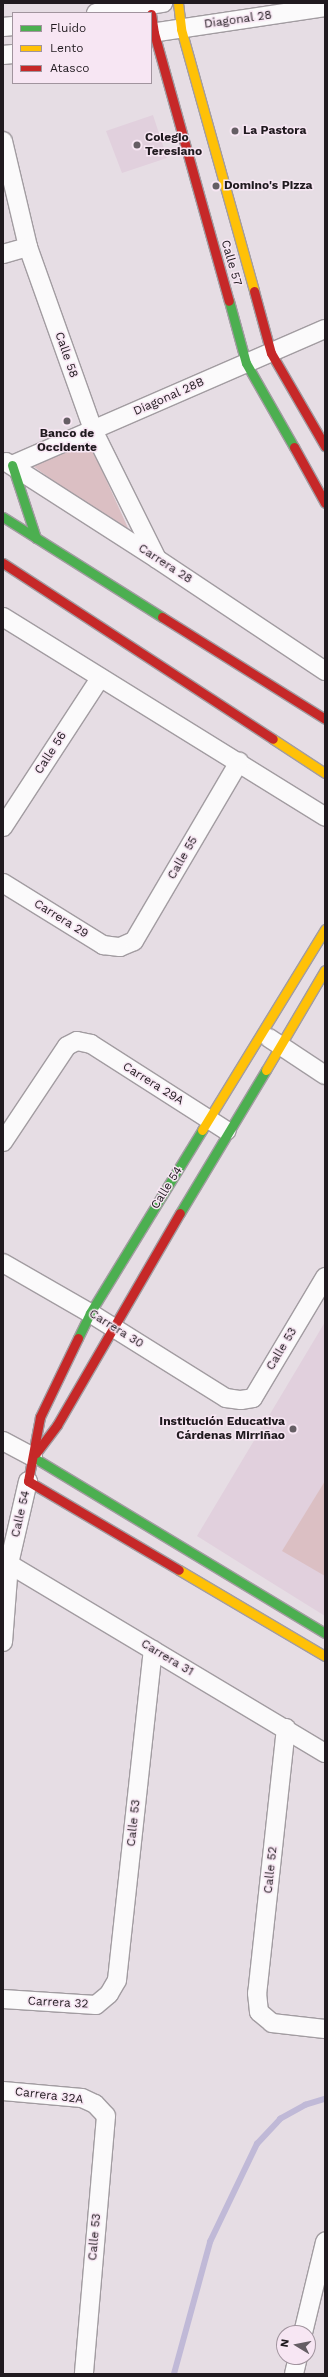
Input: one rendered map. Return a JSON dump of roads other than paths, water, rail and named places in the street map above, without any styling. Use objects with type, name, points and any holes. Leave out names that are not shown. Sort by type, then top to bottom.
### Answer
[{"type":"street","name":"Calle 57","points":[[178,3],[181,29],[271,352],[325,446]]},
{"type":"street","name":"Diagonal 28","points":[[153,33],[325,7]]},
{"type":"street","name":"Calle 57","points":[[153,8],[153,33],[246,363],[325,503]]},
{"type":"street","points":[[107,12],[153,8]]},
{"type":"street","name":"Calle 58","points":[[3,141],[28,247],[93,430],[157,559]]},
{"type":"street","points":[[3,254],[28,247]]},
{"type":"street","name":"Diagonal 28B","points":[[8,462],[93,430],[325,329]]},
{"type":"street","points":[[8,462],[36,538]]},
{"type":"street","name":"Carrera 28","points":[[8,462],[325,671]]},
{"type":"street","points":[[3,517],[325,719]]},
{"type":"street","points":[[3,563],[325,773]]},
{"type":"street","points":[[3,617],[239,762],[325,817]]},
{"type":"street","name":"Calle 56","points":[[3,827],[100,678]]},
{"type":"street","name":"Calle 55","points":[[120,948],[134,941],[239,762]]},
{"type":"street","name":"Carrera 29","points":[[3,883],[103,945],[120,948]]},
{"type":"street","name":"Calle 54","points":[[3,1642],[9,1564],[28,1481],[40,1418],[90,1313],[325,929]]},
{"type":"street","name":"Calle 54","points":[[33,1457],[57,1425],[112,1327],[325,970]]},
{"type":"street","points":[[261,1033],[325,1075]]},
{"type":"street","name":"Carrera 29A","points":[[3,1142],[67,1046],[78,1041],[91,1044],[228,1131]]},
{"type":"street","name":"Carrera 30","points":[[3,1263],[90,1313],[226,1398]]},
{"type":"street","name":"Calle 53","points":[[226,1398],[241,1400],[253,1398],[325,1277]]},
{"type":"street","points":[[3,1441],[33,1457],[325,1634]]},
{"type":"street","points":[[28,1481],[325,1656]]},
{"type":"street","name":"Carrera 31","points":[[9,1564],[286,1728],[325,1753]]},
{"type":"street","name":"Calle 53","points":[[109,1994],[117,1980],[153,1650]]},
{"type":"street","name":"Calle 52","points":[[286,1728],[257,1994],[259,2012],[272,2023],[325,2029]]},
{"type":"street","name":"Carrera 32","points":[[3,1999],[96,2005],[109,1994]]},
{"type":"street","name":"Carrera 32A","points":[[3,2091],[82,2098],[95,2104]]},
{"type":"street","name":"Calle 53","points":[[84,2374],[106,2116],[95,2104]]},
{"type":"street","points":[[306,2325],[325,2242]]},
{"type":"waterway","points":[[174,2374],[210,2242],[257,2144],[280,2119],[305,2105],[325,2099]]},
{"type":"place","name":"La Pastora","points":[[235,131]]},
{"type":"place","name":"Colegio Teresiano","points":[[137,145]]},
{"type":"place","name":"Domino's Pizza","points":[[216,186]]},
{"type":"place","name":"Banco de Occidente","points":[[67,421]]},
{"type":"place","name":"Institución Educativa Cárdenas Mirriñao","points":[[293,1429]]}]
